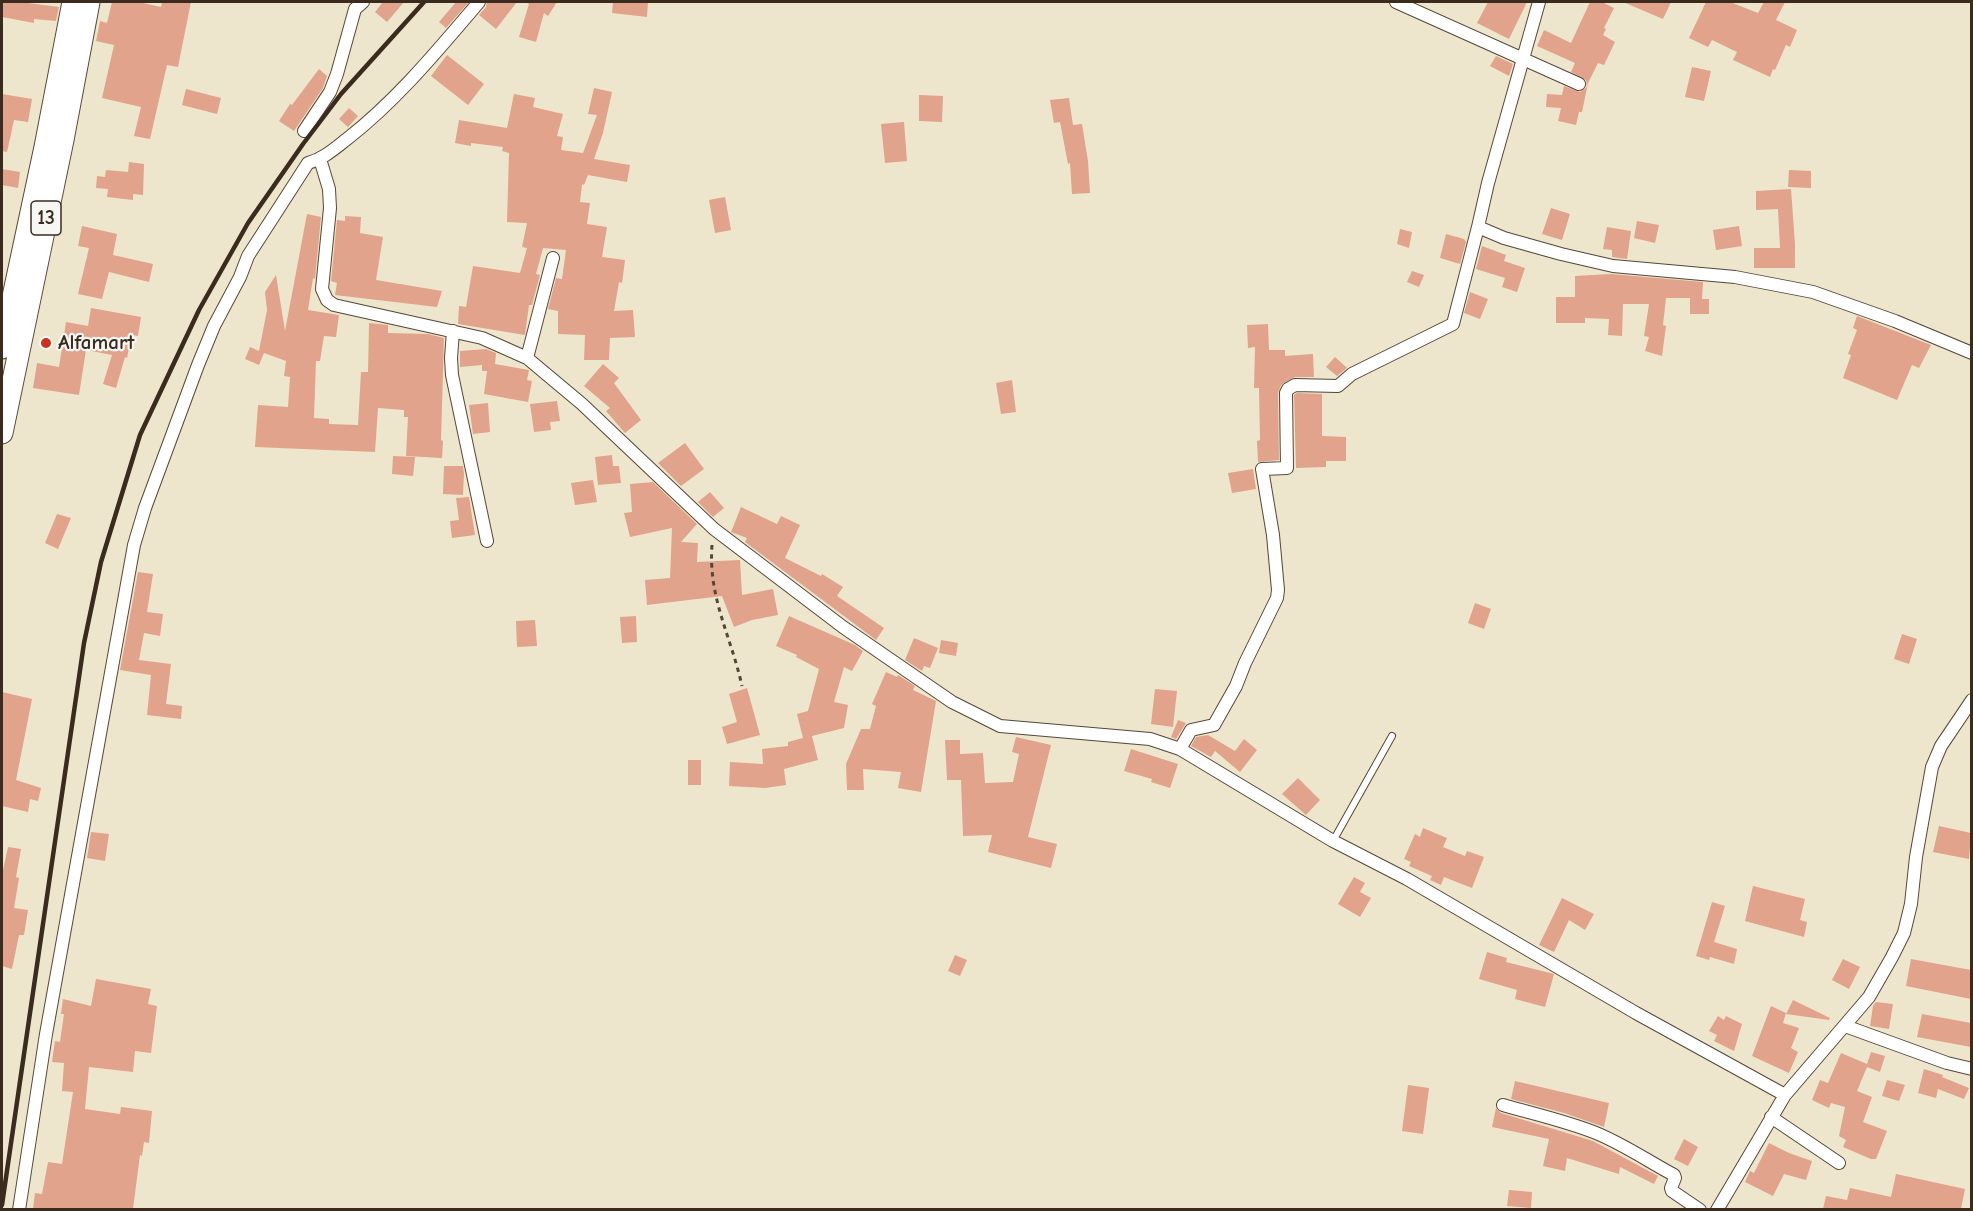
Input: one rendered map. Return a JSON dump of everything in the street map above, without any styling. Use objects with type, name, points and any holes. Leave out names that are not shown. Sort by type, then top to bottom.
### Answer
[{"type":"highway","name":"13","points":[[2,348],[73,2]]},
{"type":"highway","name":"13","points":[[2,433],[5,401],[63,140],[89,2]]},
{"type":"street","points":[[19,1209],[46,1034],[134,545],[144,508],[198,365],[248,256],[308,163],[320,159],[375,117],[440,48],[479,2]]},
{"type":"street","points":[[1396,2],[1579,84]]},
{"type":"street","points":[[1180,749],[1191,730],[1214,724],[1236,686],[1277,598],[1273,535],[1262,469],[1287,468],[1286,393],[1288,389],[1295,385],[1338,386],[1352,374],[1453,324],[1488,183],[1539,2]]},
{"type":"street","points":[[304,131],[330,92],[337,74],[355,4]]},
{"type":"street","points":[[320,159],[328,189],[330,208],[321,283],[327,300],[334,305],[482,338],[527,358],[582,404],[714,529],[843,627],[952,702],[1000,726],[1150,739],[1180,749],[1333,841],[1417,885],[1636,1013],[1785,1095]]},
{"type":"street","points":[[1478,227],[1504,238],[1613,266],[1735,277],[1813,292],[1894,321],[1971,353]]},
{"type":"street","points":[[527,358],[553,258]]},
{"type":"street","points":[[453,331],[450,358],[452,375],[487,541]]},
{"type":"street","points":[[1717,1209],[1785,1095],[1869,997],[1904,933],[1911,904],[1916,857],[1932,767],[1941,746],[1971,700]]},
{"type":"street","points":[[1845,1026],[1947,1063],[1971,1069]]},
{"type":"street","points":[[1503,1105],[1567,1122],[1621,1145],[1674,1175],[1672,1191],[1700,1209]]},
{"type":"street","points":[[1771,1117],[1839,1164]]},
{"type":"lane","points":[[1333,841],[1392,736]]},
{"type":"path","points":[[714,529],[710,567],[716,597],[742,686]]},
{"type":"building","points":[[2,2],[59,7],[56,21],[34,19],[34,23],[2,17]]},
{"type":"building","points":[[112,2],[138,2],[161,7],[162,2],[191,2],[178,67],[167,65],[150,139],[134,136],[141,107],[102,98],[114,45],[96,41],[100,21],[107,23]]},
{"type":"building","points":[[383,2],[404,2],[387,22],[375,12]]},
{"type":"building","points":[[456,2],[469,2],[446,28],[439,22]]},
{"type":"building","points":[[487,2],[517,2],[496,29],[479,15]]},
{"type":"building","points":[[525,2],[557,2],[548,16],[544,13],[536,42],[519,37],[529,4]]},
{"type":"building","points":[[613,2],[648,2],[647,17],[612,13]]},
{"type":"building","points":[[1488,2],[1527,2],[1509,39],[1477,23]]},
{"type":"building","points":[[1590,2],[1602,2],[1614,8],[1603,35],[1615,42],[1604,65],[1598,63],[1588,83],[1582,112],[1579,112],[1576,125],[1558,121],[1561,108],[1546,107],[1547,94],[1562,95],[1564,86],[1580,92],[1587,87],[1586,80],[1571,72],[1575,63],[1537,46],[1544,30],[1571,43]]},
{"type":"building","points":[[1623,2],[1671,2],[1663,19]]},
{"type":"building","points":[[1706,2],[1730,2],[1758,13],[1764,2],[1785,2],[1776,20],[1797,30],[1790,47],[1786,45],[1770,77],[1733,60],[1737,52],[1712,40],[1708,47],[1689,38]]},
{"type":"building","points":[[447,55],[484,84],[468,105],[431,76]]},
{"type":"building","points":[[1496,56],[1513,64],[1509,76],[1490,66]]},
{"type":"building","points":[[1692,67],[1711,71],[1704,101],[1685,97]]},
{"type":"building","points":[[319,69],[327,76],[323,88],[294,131],[279,121]]},
{"type":"building","points":[[594,88],[612,92],[603,133],[594,159],[630,165],[627,182],[588,175],[584,185],[582,184],[580,202],[590,203],[587,224],[607,227],[602,257],[625,260],[622,283],[619,282],[614,311],[633,310],[635,337],[610,338],[609,360],[584,360],[585,335],[558,334],[558,311],[548,309],[556,278],[562,279],[566,250],[543,248],[536,274],[540,275],[532,305],[529,305],[525,335],[458,324],[459,306],[466,307],[473,266],[520,273],[527,248],[522,247],[527,223],[507,222],[509,153],[502,151],[503,147],[455,143],[459,120],[507,128],[514,94],[535,98],[533,107],[563,114],[557,136],[563,137],[561,150],[583,153],[597,115],[588,114]]},
{"type":"building","points":[[186,89],[221,98],[217,114],[182,105]]},
{"type":"building","points":[[2,94],[32,99],[28,122],[14,120],[7,152],[2,151]]},
{"type":"building","points":[[919,95],[943,96],[942,122],[919,121]]},
{"type":"building","points":[[1069,98],[1073,125],[1082,124],[1090,193],[1072,194],[1070,163],[1068,164],[1060,122],[1054,123],[1050,100]]},
{"type":"building","points":[[349,108],[358,116],[348,127],[339,119]]},
{"type":"building","points":[[904,122],[907,161],[885,163],[881,124]]},
{"type":"building","points":[[129,162],[144,164],[143,195],[133,194],[133,200],[107,197],[108,189],[96,188],[97,176],[105,177],[106,170],[128,172]]},
{"type":"building","points":[[2,169],[20,172],[18,188],[2,185]]},
{"type":"building","points":[[1789,170],[1811,171],[1811,188],[1788,187]]},
{"type":"building","points":[[1791,189],[1795,268],[1754,268],[1754,248],[1780,248],[1778,209],[1756,210],[1756,191]]},
{"type":"building","points":[[725,197],[731,230],[715,233],[709,200]]},
{"type":"building","points":[[1551,208],[1570,214],[1562,240],[1542,234]]},
{"type":"building","points":[[307,214],[321,217],[315,279],[313,278],[308,310],[339,315],[336,337],[324,336],[320,361],[316,361],[314,418],[329,419],[329,424],[358,425],[361,372],[368,372],[369,323],[388,325],[388,333],[428,334],[444,338],[442,458],[406,456],[408,417],[404,417],[404,410],[378,408],[375,452],[255,447],[258,405],[288,407],[290,377],[284,376],[286,361],[264,353],[259,365],[245,359],[250,347],[259,351],[267,310],[265,292],[276,275],[285,331]]},
{"type":"building","points":[[345,216],[361,217],[360,233],[383,237],[376,280],[442,291],[437,307],[335,295],[337,283],[331,281],[337,220],[345,221]]},
{"type":"building","points":[[1637,221],[1659,225],[1655,243],[1634,238]]},
{"type":"building","points":[[82,226],[117,234],[113,255],[153,264],[149,282],[109,272],[102,299],[78,294],[89,248],[78,246]]},
{"type":"building","points":[[1739,226],[1742,246],[1716,250],[1713,230]]},
{"type":"building","points":[[1607,227],[1631,231],[1627,259],[1612,257],[1612,250],[1603,249]]},
{"type":"building","points":[[1400,229],[1412,232],[1409,248],[1397,244]]},
{"type":"building","points":[[1446,234],[1464,239],[1466,242],[1460,264],[1440,258]]},
{"type":"building","points":[[1482,246],[1506,255],[1504,261],[1525,268],[1517,292],[1502,287],[1505,278],[1476,269]]},
{"type":"building","points":[[1412,271],[1424,275],[1419,287],[1407,282]]},
{"type":"building","points":[[1611,274],[1703,282],[1702,299],[1709,299],[1709,314],[1690,314],[1690,298],[1666,298],[1663,325],[1666,326],[1662,356],[1645,351],[1649,337],[1644,336],[1649,304],[1623,304],[1622,336],[1608,335],[1609,319],[1585,318],[1585,323],[1556,323],[1556,297],[1575,297],[1575,276]]},
{"type":"building","points":[[1470,292],[1488,299],[1480,319],[1464,313]]},
{"type":"building","points":[[91,308],[141,317],[138,336],[132,335],[127,358],[125,357],[116,388],[103,384],[112,355],[86,350],[79,395],[33,388],[37,363],[59,367],[66,322],[88,326]]},
{"type":"building","points":[[1857,316],[1931,345],[1919,368],[1912,365],[1897,400],[1843,378],[1851,355],[1848,354],[1857,330],[1853,328]]},
{"type":"building","points":[[1268,324],[1269,350],[1285,350],[1285,356],[1313,354],[1314,377],[1295,377],[1281,385],[1278,393],[1279,460],[1258,462],[1259,388],[1254,388],[1255,347],[1248,348],[1247,325]]},
{"type":"building","points":[[486,349],[496,353],[495,364],[529,370],[527,380],[532,381],[528,402],[484,394],[487,371],[482,371],[482,365],[460,367],[460,351]]},
{"type":"building","points":[[1335,357],[1347,368],[1337,376],[1326,367]]},
{"type":"building","points":[[603,364],[619,378],[614,383],[641,420],[625,433],[606,411],[610,408],[584,386]]},
{"type":"building","points":[[1012,380],[1016,412],[1001,414],[996,383]]},
{"type":"building","points":[[1297,393],[1322,394],[1322,436],[1346,437],[1346,461],[1326,461],[1326,467],[1296,468],[1294,395]]},
{"type":"building","points":[[557,401],[560,421],[550,422],[551,430],[534,432],[530,404]]},
{"type":"building","points":[[488,403],[490,432],[473,434],[469,405]]},
{"type":"building","points":[[685,443],[704,469],[681,486],[658,463]]},
{"type":"building","points":[[612,455],[613,466],[619,466],[621,483],[598,485],[595,457]]},
{"type":"building","points":[[393,456],[415,457],[413,476],[392,474]]},
{"type":"building","points":[[444,466],[463,466],[463,495],[443,494]]},
{"type":"building","points":[[1253,469],[1256,489],[1232,493],[1228,473]]},
{"type":"building","points":[[593,480],[597,502],[575,505],[571,483]]},
{"type":"building","points":[[653,482],[697,524],[681,542],[698,543],[697,562],[740,560],[742,595],[773,589],[778,615],[752,620],[734,627],[722,596],[647,605],[645,580],[670,578],[672,528],[630,537],[624,513],[632,512],[630,484]]},
{"type":"building","points":[[710,492],[724,508],[713,517],[698,502]]},
{"type":"building","points":[[469,497],[475,535],[452,538],[450,521],[459,520],[456,498]]},
{"type":"building","points":[[741,507],[777,524],[781,516],[800,525],[785,558],[821,576],[822,574],[843,587],[837,596],[884,628],[876,640],[745,542],[747,538],[731,532]]},
{"type":"building","points":[[57,514],[71,518],[58,549],[45,543]]},
{"type":"building","points":[[138,572],[153,574],[147,612],[163,614],[160,636],[144,633],[139,660],[171,664],[166,704],[182,706],[181,719],[147,715],[151,675],[120,670]]},
{"type":"building","points":[[1475,603],[1491,609],[1484,629],[1468,623]]},
{"type":"building","points":[[636,616],[637,642],[622,643],[620,617]]},
{"type":"building","points":[[789,616],[855,645],[863,651],[852,671],[844,667],[834,702],[848,705],[844,728],[812,736],[818,760],[784,769],[786,785],[765,788],[729,786],[730,762],[763,764],[762,749],[788,746],[788,742],[803,738],[797,714],[808,711],[819,669],[796,657],[797,655],[776,646]]},
{"type":"building","points":[[535,620],[537,646],[517,647],[516,621]]},
{"type":"building","points":[[1902,634],[1917,639],[1909,664],[1894,659]]},
{"type":"building","points":[[914,638],[938,648],[930,668],[924,666],[922,671],[905,660]]},
{"type":"building","points":[[941,640],[958,643],[956,656],[939,653]]},
{"type":"building","points":[[886,672],[897,677],[898,675],[915,686],[913,690],[936,701],[921,792],[898,788],[901,772],[863,769],[864,790],[847,790],[846,764],[861,729],[870,729],[876,706],[872,704]]},
{"type":"building","points":[[747,688],[760,735],[727,744],[722,727],[737,722],[729,694]]},
{"type":"building","points":[[1155,689],[1177,691],[1173,727],[1151,724]]},
{"type":"building","points":[[2,692],[32,699],[16,780],[41,788],[38,801],[30,799],[28,812],[2,806]]},
{"type":"building","points":[[1178,720],[1186,723],[1176,739],[1171,737]]},
{"type":"building","points":[[1208,735],[1235,751],[1244,739],[1257,750],[1240,772],[1215,751],[1211,757],[1191,746],[1196,737]]},
{"type":"building","points":[[1016,737],[1051,745],[1028,837],[1057,844],[1051,868],[988,852],[992,835],[963,836],[961,780],[947,780],[945,740],[960,740],[960,754],[983,753],[985,783],[1013,782],[1019,754],[1012,752]]},
{"type":"building","points":[[1131,749],[1178,764],[1170,788],[1151,782],[1152,779],[1124,771]]},
{"type":"building","points":[[688,760],[701,760],[701,785],[688,785]]},
{"type":"building","points":[[1298,778],[1320,800],[1306,815],[1282,794]]},
{"type":"building","points":[[1939,826],[1971,833],[1969,859],[1933,852]]},
{"type":"building","points":[[1423,828],[1447,838],[1443,847],[1465,856],[1467,851],[1484,857],[1472,888],[1444,877],[1441,885],[1430,880],[1432,876],[1409,866],[1411,862],[1404,859],[1415,834],[1420,837]]},
{"type":"building","points":[[91,832],[109,834],[105,861],[87,858]]},
{"type":"building","points":[[8,847],[21,849],[14,908],[28,910],[24,935],[19,935],[12,969],[2,966],[2,875]]},
{"type":"building","points":[[1354,877],[1365,883],[1360,892],[1371,898],[1360,917],[1338,904]]},
{"type":"building","points":[[1753,886],[1805,899],[1800,920],[1807,922],[1804,937],[1745,921]]},
{"type":"building","points":[[1562,898],[1594,914],[1585,930],[1569,920],[1554,952],[1539,945]]},
{"type":"building","points":[[1712,902],[1725,906],[1714,942],[1737,949],[1734,964],[1710,957],[1709,960],[1696,956]]},
{"type":"building","points":[[1487,952],[1507,958],[1506,962],[1554,974],[1545,1007],[1515,999],[1517,990],[1479,979]]},
{"type":"building","points":[[955,955],[967,960],[960,976],[948,971]]},
{"type":"building","points":[[1843,959],[1860,967],[1849,989],[1832,980]]},
{"type":"building","points":[[1911,959],[1971,970],[1971,999],[1906,986]]},
{"type":"building","points":[[96,979],[151,989],[148,1004],[157,1006],[151,1053],[135,1051],[133,1072],[89,1067],[85,1109],[120,1114],[121,1107],[152,1111],[149,1143],[144,1142],[142,1156],[140,1155],[133,1209],[33,1209],[35,1193],[42,1194],[48,1162],[62,1164],[73,1092],[62,1091],[64,1063],[52,1062],[55,1041],[60,1042],[64,1014],[61,1014],[63,999],[91,1006]]},
{"type":"building","points":[[1793,1000],[1830,1018],[1829,1020],[1786,1014]]},
{"type":"building","points":[[1876,1002],[1893,1004],[1889,1029],[1870,1026],[1873,1006]]},
{"type":"building","points":[[1771,1006],[1786,1013],[1783,1023],[1799,1028],[1791,1048],[1798,1052],[1789,1073],[1752,1056]]},
{"type":"building","points":[[1922,1014],[1971,1023],[1971,1047],[1917,1037]]},
{"type":"building","points":[[1718,1016],[1724,1020],[1726,1016],[1742,1024],[1734,1051],[1714,1041],[1717,1035],[1709,1031]]},
{"type":"building","points":[[1871,1052],[1885,1056],[1880,1072],[1867,1067],[1857,1091],[1872,1097],[1863,1122],[1887,1131],[1876,1159],[1843,1147],[1846,1140],[1839,1136],[1845,1107],[1831,1103],[1829,1108],[1812,1100],[1820,1080],[1828,1083],[1841,1053],[1867,1064]]},
{"type":"building","points":[[1924,1069],[1943,1075],[1942,1077],[1969,1088],[1964,1099],[1938,1089],[1936,1098],[1918,1093]]},
{"type":"building","points":[[1887,1080],[1905,1085],[1899,1101],[1882,1096]]},
{"type":"building","points":[[1515,1081],[1609,1103],[1604,1127],[1564,1113],[1511,1099]]},
{"type":"building","points":[[1408,1085],[1429,1088],[1423,1134],[1402,1131]]},
{"type":"building","points":[[1496,1108],[1501,1113],[1593,1141],[1658,1176],[1654,1184],[1620,1167],[1619,1174],[1567,1158],[1565,1171],[1543,1166],[1549,1139],[1492,1127]]},
{"type":"building","points":[[1684,1139],[1698,1147],[1688,1166],[1674,1159]]},
{"type":"building","points":[[1769,1143],[1812,1161],[1806,1180],[1784,1174],[1773,1196],[1745,1182],[1750,1171],[1754,1173]]},
{"type":"building","points":[[1896,1174],[1965,1189],[1961,1209],[1823,1209],[1826,1196],[1847,1200],[1850,1188],[1891,1197]]},
{"type":"building","points":[[1509,1190],[1532,1192],[1531,1208],[1507,1206]]},
{"type":"railway","points":[[2,1205],[84,643],[101,562],[140,435],[199,310],[248,223],[341,94],[424,2]]},
{"type":"place","name":"Alfamart","points":[[46,343]]}]
